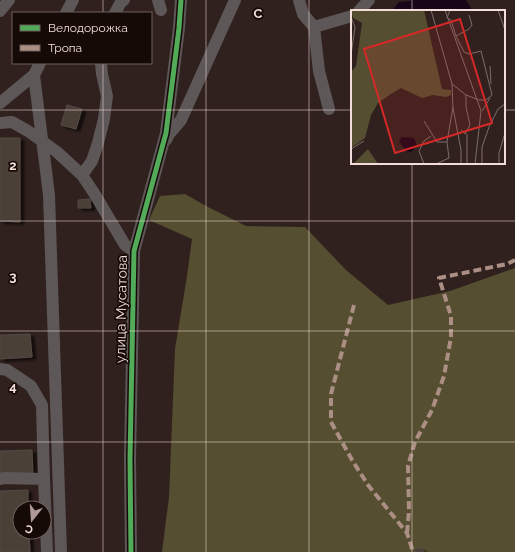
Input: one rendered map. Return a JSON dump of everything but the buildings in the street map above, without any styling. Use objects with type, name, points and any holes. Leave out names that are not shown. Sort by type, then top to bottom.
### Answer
[{"type":"street","points":[[0,11],[9,0]]},
{"type":"street","points":[[67,12],[73,0]]},
{"type":"street","points":[[116,12],[121,2],[124,0]]},
{"type":"street","name":"улица Мусатова","points":[[131,552],[130,460],[134,251],[166,133],[181,0]]},
{"type":"street","points":[[162,148],[169,134],[181,120],[235,0]]},
{"type":"street","points":[[299,0],[303,14],[314,27],[319,71],[329,109]]},
{"type":"street","points":[[360,10],[369,0]]},
{"type":"street","points":[[314,27],[351,16]]},
{"type":"street","points":[[0,103],[34,75],[40,64]]},
{"type":"street","points":[[82,176],[92,161],[104,119],[107,96],[101,64]]},
{"type":"street","points":[[34,75],[49,195],[61,552]]},
{"type":"street","points":[[0,123],[12,122],[28,131],[57,152],[82,176],[94,192],[125,245],[134,251]]},
{"type":"street","points":[[0,369],[7,370],[31,386],[42,405],[47,552]]},
{"type":"street","points":[[0,479],[44,479]]},
{"type":"shaded area","points":[[466,0],[472,10],[393,10],[399,2]]},
{"type":"shaded area","points":[[185,194],[246,226],[305,227],[346,270],[388,305],[450,291],[515,268],[515,552],[162,552],[169,497],[175,349],[192,239],[149,220],[160,196]]},
{"type":"marked path","points":[[407,533],[409,511],[408,466],[415,442],[432,410],[444,376],[451,337],[451,316],[439,278],[507,264],[515,260]]},
{"type":"marked path","points":[[354,305],[331,394],[331,422],[368,485],[407,533],[413,552]]},
{"type":"cycle path","points":[[131,552],[130,460],[134,251],[166,133],[181,0]]}]
